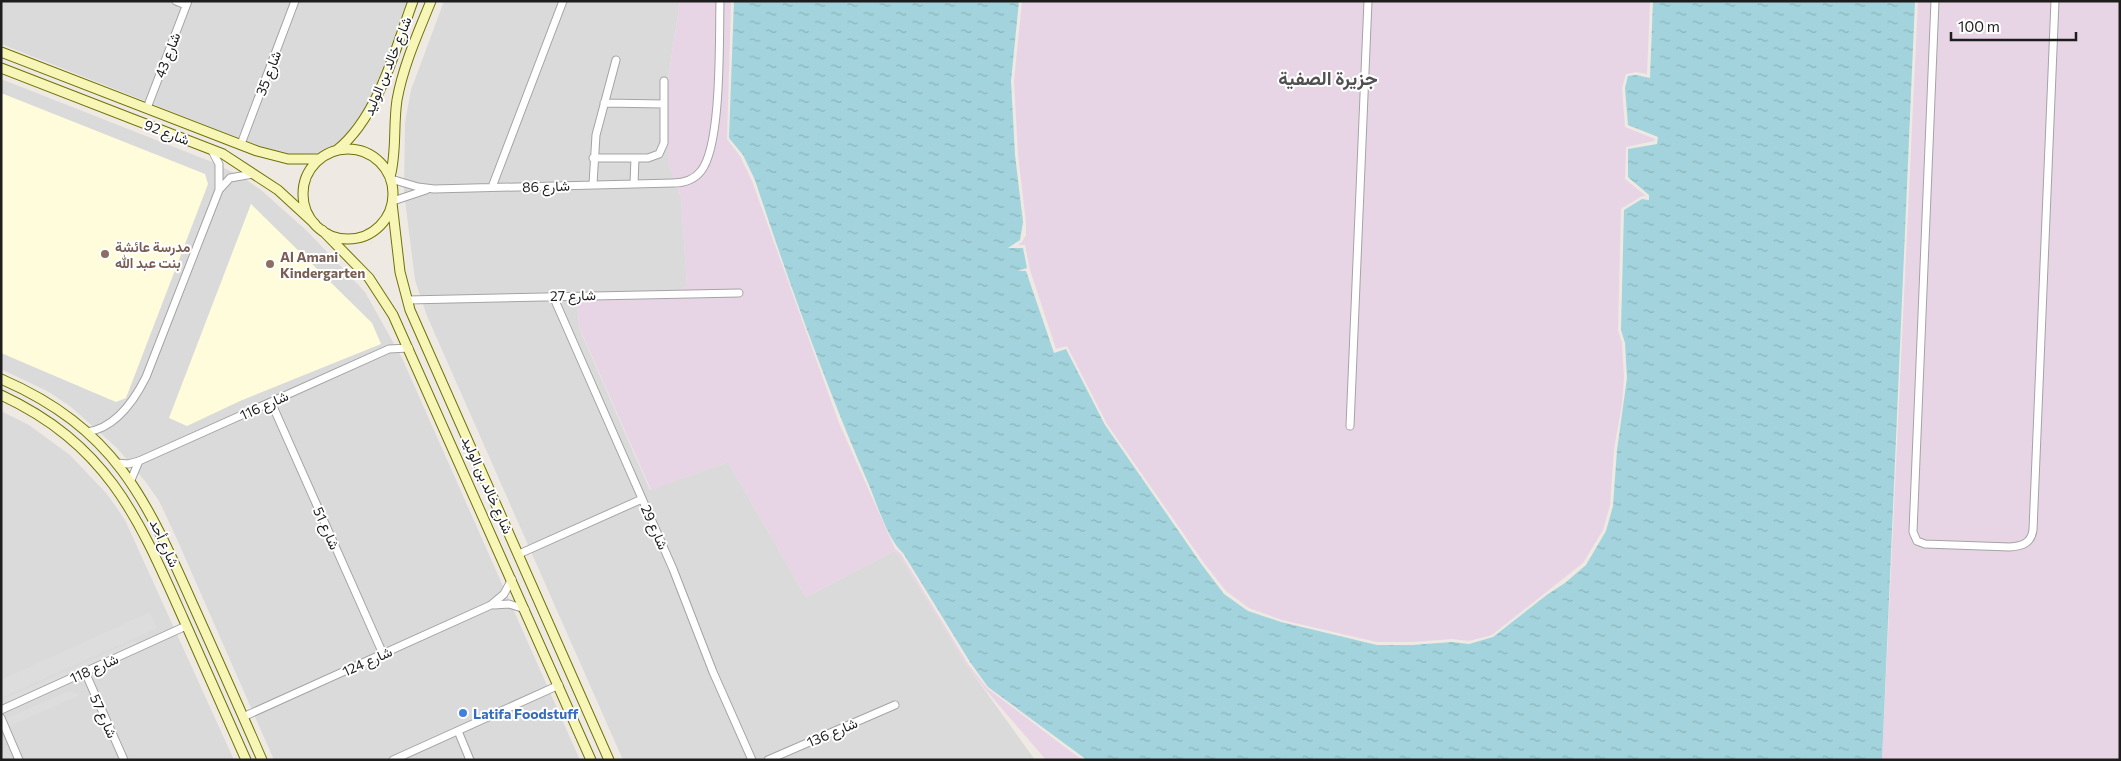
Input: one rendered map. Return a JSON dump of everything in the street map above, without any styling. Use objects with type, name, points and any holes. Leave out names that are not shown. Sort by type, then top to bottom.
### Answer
[{"type":"main road","name":"شارع خالد بن الوليد","points":[[337,150],[356,134],[370,113],[413,1]]},
{"type":"main road","name":"شارع خالد بن الوليد","points":[[391,178],[394,164],[394,118],[401,83],[430,1]]},
{"type":"main road","name":"شارع 92","points":[[1,52],[240,144],[288,159],[320,159]]},
{"type":"main road","points":[[6,70],[8,65],[16,58]]},
{"type":"main road","name":"شارع 92","points":[[6,70],[211,149],[256,174],[278,190],[318,227]]},
{"type":"main road","points":[[350,149],[374,157],[383,165],[391,178],[393,202],[387,217],[377,228],[364,236],[350,239],[335,236],[318,227],[308,214],[303,191],[311,168],[320,159],[337,150],[350,149]]},
{"type":"main road","name":"شارع خالد بن الوليد","points":[[393,202],[400,272],[407,300],[610,760]]},
{"type":"main road","name":"شارع خالد بن الوليد","points":[[318,227],[378,290],[402,332],[591,760]]},
{"type":"main road","name":"شارع أحد","points":[[1,379],[54,407],[87,432],[131,480],[158,525],[262,760]]},
{"type":"main road","name":"شارع أحد","points":[[1,396],[51,424],[100,468],[139,522],[246,760]]},
{"type":"main road","points":[[175,600],[189,594]]},
{"type":"street","points":[[176,1],[187,3]]},
{"type":"street","name":"شارع 35","points":[[240,144],[295,1]]},
{"type":"street","points":[[492,187],[563,1]]},
{"type":"street","name":"شارع 86","points":[[391,178],[418,187],[434,189],[682,183],[692,179],[706,163],[712,135],[716,100],[720,1]]},
{"type":"street","points":[[1350,426],[1368,1]]},
{"type":"street","points":[[1935,1],[1913,532],[1917,541],[1926,544],[2010,547],[2023,545],[2028,542],[2033,530],[2056,1]]},
{"type":"street","name":"شارع 43","points":[[147,108],[187,3]]},
{"type":"street","points":[[593,184],[593,158],[596,135],[616,60]]},
{"type":"street","points":[[593,158],[652,158],[662,150],[664,143],[664,81]]},
{"type":"street","points":[[604,103],[664,104]]},
{"type":"street","points":[[211,149],[219,164],[219,190]]},
{"type":"street","points":[[634,184],[635,158]]},
{"type":"street","points":[[87,432],[108,424],[129,405],[146,377],[219,190],[230,178],[247,173],[256,174]]},
{"type":"street","name":"شارع 86","points":[[393,202],[434,189]]},
{"type":"street","name":"شارع 27","points":[[407,300],[739,293]]},
{"type":"street","name":"شارع 29","points":[[553,296],[684,595],[713,672],[752,760]]},
{"type":"street","name":"شارع 116","points":[[117,463],[128,464],[139,461],[389,349],[398,340],[402,332]]},
{"type":"street","name":"شارع 116","points":[[389,349],[409,348]]},
{"type":"street","name":"شارع 51","points":[[271,402],[384,654]]},
{"type":"street","points":[[99,443],[108,424]]},
{"type":"street","points":[[131,480],[139,461]]},
{"type":"street","points":[[519,554],[642,499]]},
{"type":"street","name":"شارع 124","points":[[244,717],[491,605],[504,594],[512,579]]},
{"type":"street","name":"شارع 124","points":[[491,605],[509,604],[525,610]]},
{"type":"street","name":"شارع 118","points":[[1,710],[186,626]]},
{"type":"street","name":"شارع 57","points":[[85,672],[124,760]]},
{"type":"street","points":[[393,760],[559,685]]},
{"type":"street","name":"شارع 136","points":[[768,760],[895,705]]},
{"type":"street","points":[[1,718],[19,760]]},
{"type":"street","points":[[458,731],[470,760]]},
{"type":"shaded area","points":[[1,1],[408,1],[369,104],[349,137],[321,153],[284,156],[1,44]]},
{"type":"shaded area","points":[[444,1],[680,1],[668,79],[668,162],[681,197],[687,286],[665,298],[576,298],[580,330],[650,490],[728,462],[806,597],[894,551],[900,556],[966,664],[1035,760],[623,760],[427,316],[415,280],[404,192],[405,122],[411,90]]},
{"type":"shaded area","points":[[680,1],[731,1],[727,139],[740,156],[752,181],[839,423],[895,549],[901,554],[968,664],[987,688],[1082,760],[1046,760],[966,664],[900,556],[894,551],[806,597],[728,462],[651,490],[580,329],[576,297],[665,298],[687,286],[681,197],[668,162],[668,79]]},
{"type":"shaded area","points":[[1022,1],[1650,1],[1647,74],[1636,72],[1626,74],[1622,88],[1625,127],[1655,139],[1654,141],[1626,147],[1625,179],[1646,196],[1642,196],[1621,209],[1618,330],[1622,343],[1624,378],[1622,404],[1614,449],[1610,505],[1603,530],[1583,563],[1492,635],[1469,641],[1452,639],[1377,642],[1282,620],[1249,608],[1226,591],[1204,563],[1107,424],[1067,346],[1056,349],[1030,270],[1025,245],[1018,245],[1026,235],[1018,155],[1014,81]]},
{"type":"shaded area","points":[[1918,1],[2120,1],[2120,760],[1882,760]]},
{"type":"shaded area","points":[[1,79],[212,162],[242,177],[261,190],[307,231],[365,292],[402,358],[580,760],[274,760],[159,501],[117,448],[71,407],[49,392],[1,369]]},
{"type":"shaded area","name":"مدرسة عائشة بنت عبد الله","points":[[1,93],[205,174],[208,184],[126,398],[116,402],[1,353]]},
{"type":"shaded area","name":"Al Amani Kindergarten","points":[[251,204],[372,323],[381,344],[240,401],[187,426],[169,418]]},
{"type":"shaded area","points":[[1,411],[29,425],[70,455],[107,494],[125,520],[234,760],[1,760]]},
{"type":"shaded area","points":[[150,612],[157,628],[1,698],[1,680]]},
{"type":"shaded area","points":[[133,641],[144,646],[1,710],[1,700]]},
{"type":"shaded area","points":[[69,691],[80,695],[1,730],[1,721]]},
{"type":"water","points":[[734,1],[1019,1],[1011,81],[1015,155],[1023,222],[1020,240],[1008,248],[1023,248],[1027,268],[1018,271],[1026,271],[1054,353],[1066,349],[1105,425],[1224,594],[1248,611],[1281,622],[1377,645],[1412,645],[1452,642],[1469,644],[1493,637],[1586,565],[1606,531],[1613,506],[1617,450],[1627,378],[1625,343],[1621,330],[1624,210],[1642,199],[1649,200],[1649,195],[1628,177],[1628,149],[1657,144],[1658,137],[1628,125],[1625,88],[1628,76],[1636,75],[1650,78],[1653,1],[1915,1],[1882,760],[1087,760],[988,687],[970,662],[903,553],[892,540],[883,521],[823,372],[755,180],[743,155],[729,138]]},
{"type":"place","name":"مدرسة عائشة بنت عبد الله","points":[[105,254]]},
{"type":"place","name":"Al Amani Kindergarten","points":[[270,264]]},
{"type":"place","name":"Latifa Foodstuff","points":[[463,713]]},
{"type":"district","name":"جزيرة الصفية","points":[[1328,77]]}]
